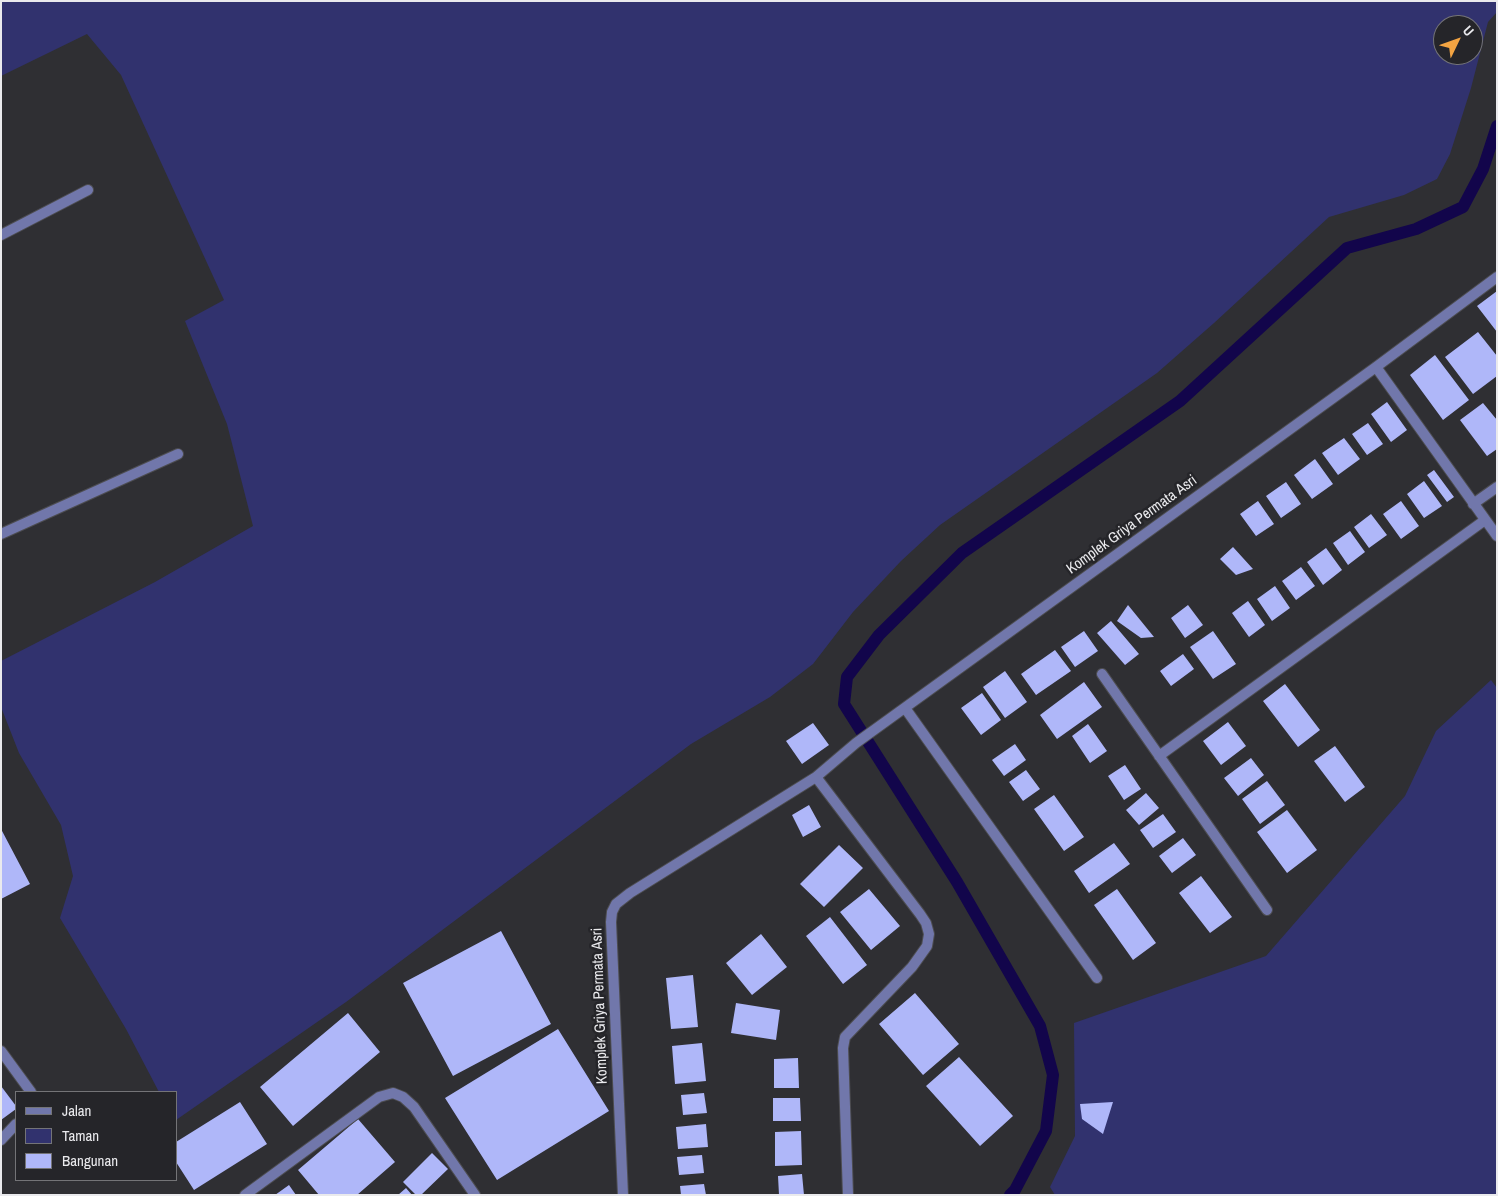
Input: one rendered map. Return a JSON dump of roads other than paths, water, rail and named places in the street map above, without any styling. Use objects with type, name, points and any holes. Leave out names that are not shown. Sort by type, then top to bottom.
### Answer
[{"type":"street","points":[[1,235],[88,190]]},
{"type":"street","name":"Komplek Griya Permata Asri","points":[[623,1195],[612,912],[616,904],[630,893],[816,777],[856,743],[1376,367],[1497,277]]},
{"type":"street","points":[[1376,367],[1497,536]]},
{"type":"street","points":[[1,534],[178,454]]},
{"type":"street","points":[[1473,504],[1497,488]]},
{"type":"street","points":[[1159,756],[1485,520]]},
{"type":"street","points":[[1102,674],[1267,910]]},
{"type":"street","points":[[905,708],[1097,978]]},
{"type":"street","points":[[816,777],[920,914],[926,923],[929,934],[927,946],[912,967],[846,1037],[843,1048],[848,1195]]},
{"type":"street","points":[[1,1051],[30,1091]]},
{"type":"street","points":[[245,1195],[379,1097],[393,1093],[403,1097],[414,1107],[475,1195]]},
{"type":"street","points":[[1,1140],[15,1125]]},
{"type":"waterway","points":[[1010,1195],[1015,1190],[1046,1131],[1053,1075],[1040,1026],[957,882],[844,704],[847,677],[879,635],[962,553],[1180,401],[1347,248],[1416,229],[1463,207],[1483,169],[1497,126]]}]
